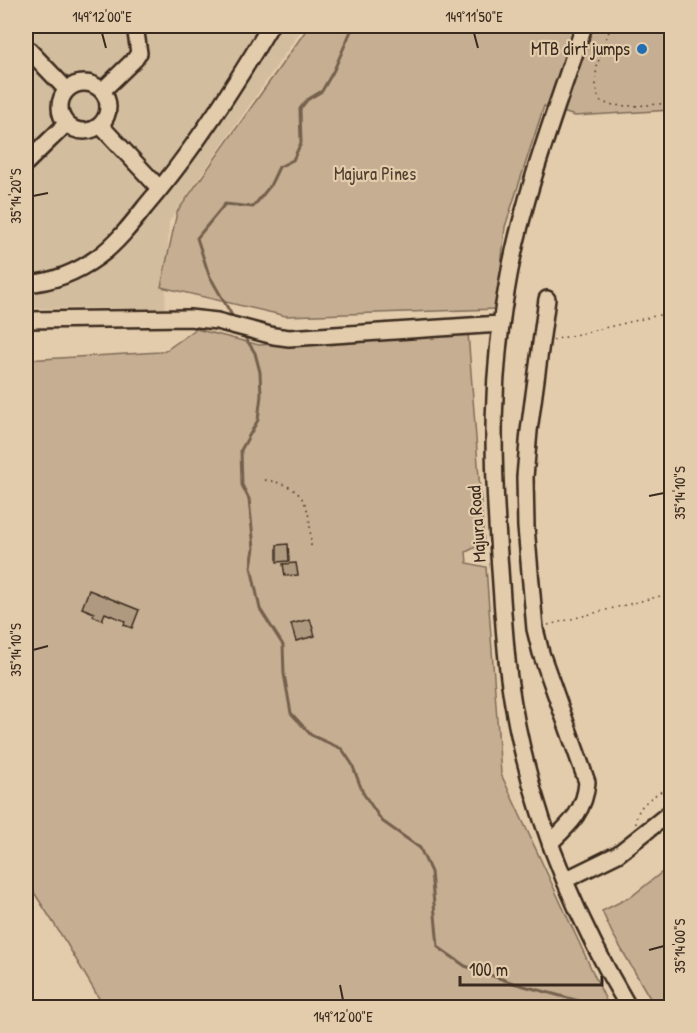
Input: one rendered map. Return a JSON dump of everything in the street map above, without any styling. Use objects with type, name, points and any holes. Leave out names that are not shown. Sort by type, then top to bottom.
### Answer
[{"type":"street","points":[[102,91],[139,53],[135,26]]},
{"type":"street","points":[[26,284],[64,277],[98,257],[124,232],[205,130],[270,26]]},
{"type":"street","name":"Majura Road","points":[[584,26],[547,135],[520,225],[500,324],[495,373],[493,468],[507,654],[522,749],[550,843],[565,880],[585,926],[629,1008]]},
{"type":"street","points":[[26,47],[67,90]]},
{"type":"street","points":[[85,83],[102,91],[108,105],[108,114],[100,125],[86,132],[73,129],[66,124],[60,112],[60,104],[67,90],[85,83]]},
{"type":"street","points":[[26,163],[66,124]]},
{"type":"street","points":[[100,125],[160,189]]},
{"type":"street","points":[[547,299],[528,431],[525,477],[526,527],[536,629],[541,653],[588,782],[586,799],[573,821],[550,843]]},
{"type":"street","points":[[26,320],[198,318],[289,338],[500,324]]},
{"type":"street","points":[[565,880],[607,861],[672,811]]},
{"type":"path","points":[[611,26],[594,81],[600,101],[606,104],[632,105],[672,103]]},
{"type":"path","points":[[541,343],[672,312]]},
{"type":"path","points":[[266,480],[287,484],[298,492],[306,507],[310,523],[311,546]]},
{"type":"path","points":[[536,629],[570,618],[672,593]]},
{"type":"path","points":[[642,834],[637,829],[636,823],[636,816],[640,809],[647,801],[672,785]]},
{"type":"shaded area","points":[[26,26],[304,26],[169,222],[165,308],[26,308]]},
{"type":"green space","name":"Majura Pines","points":[[309,26],[671,26],[671,110],[575,116],[544,106],[505,227],[497,309],[286,316],[161,287],[177,212]]},
{"type":"green space","points":[[196,329],[259,345],[468,333],[484,543],[466,552],[467,563],[486,567],[501,774],[609,1007],[104,1007],[26,880],[26,360],[160,352],[165,351]]},
{"type":"green space","points":[[671,865],[671,1007],[655,1007],[612,933],[602,911],[632,896]]},
{"type":"building","points":[[288,544],[289,561],[277,562],[277,545]]},
{"type":"building","points":[[296,563],[298,575],[285,576],[283,564]]},
{"type":"building","points":[[89,590],[139,610],[132,628],[124,625],[125,621],[105,613],[102,620],[93,616],[94,613],[82,608]]},
{"type":"building","points":[[310,619],[315,636],[296,641],[291,624]]},
{"type":"waterway","points":[[234,319],[209,275],[197,238],[225,204],[253,207],[270,186],[279,167],[293,160],[301,143],[300,109],[307,100],[322,91],[351,31],[360,26]]},
{"type":"waterway","points":[[243,334],[255,353],[260,372],[261,395],[258,420],[241,450],[242,485],[249,499],[254,548],[251,567],[260,609],[283,645],[284,674],[291,713],[311,735],[342,749],[352,764],[363,793],[382,821],[420,848],[431,872],[438,947],[465,966],[513,983],[579,1001],[584,1008]]},
{"type":"place","name":"MTB dirt jumps","points":[[642,49]]}]
